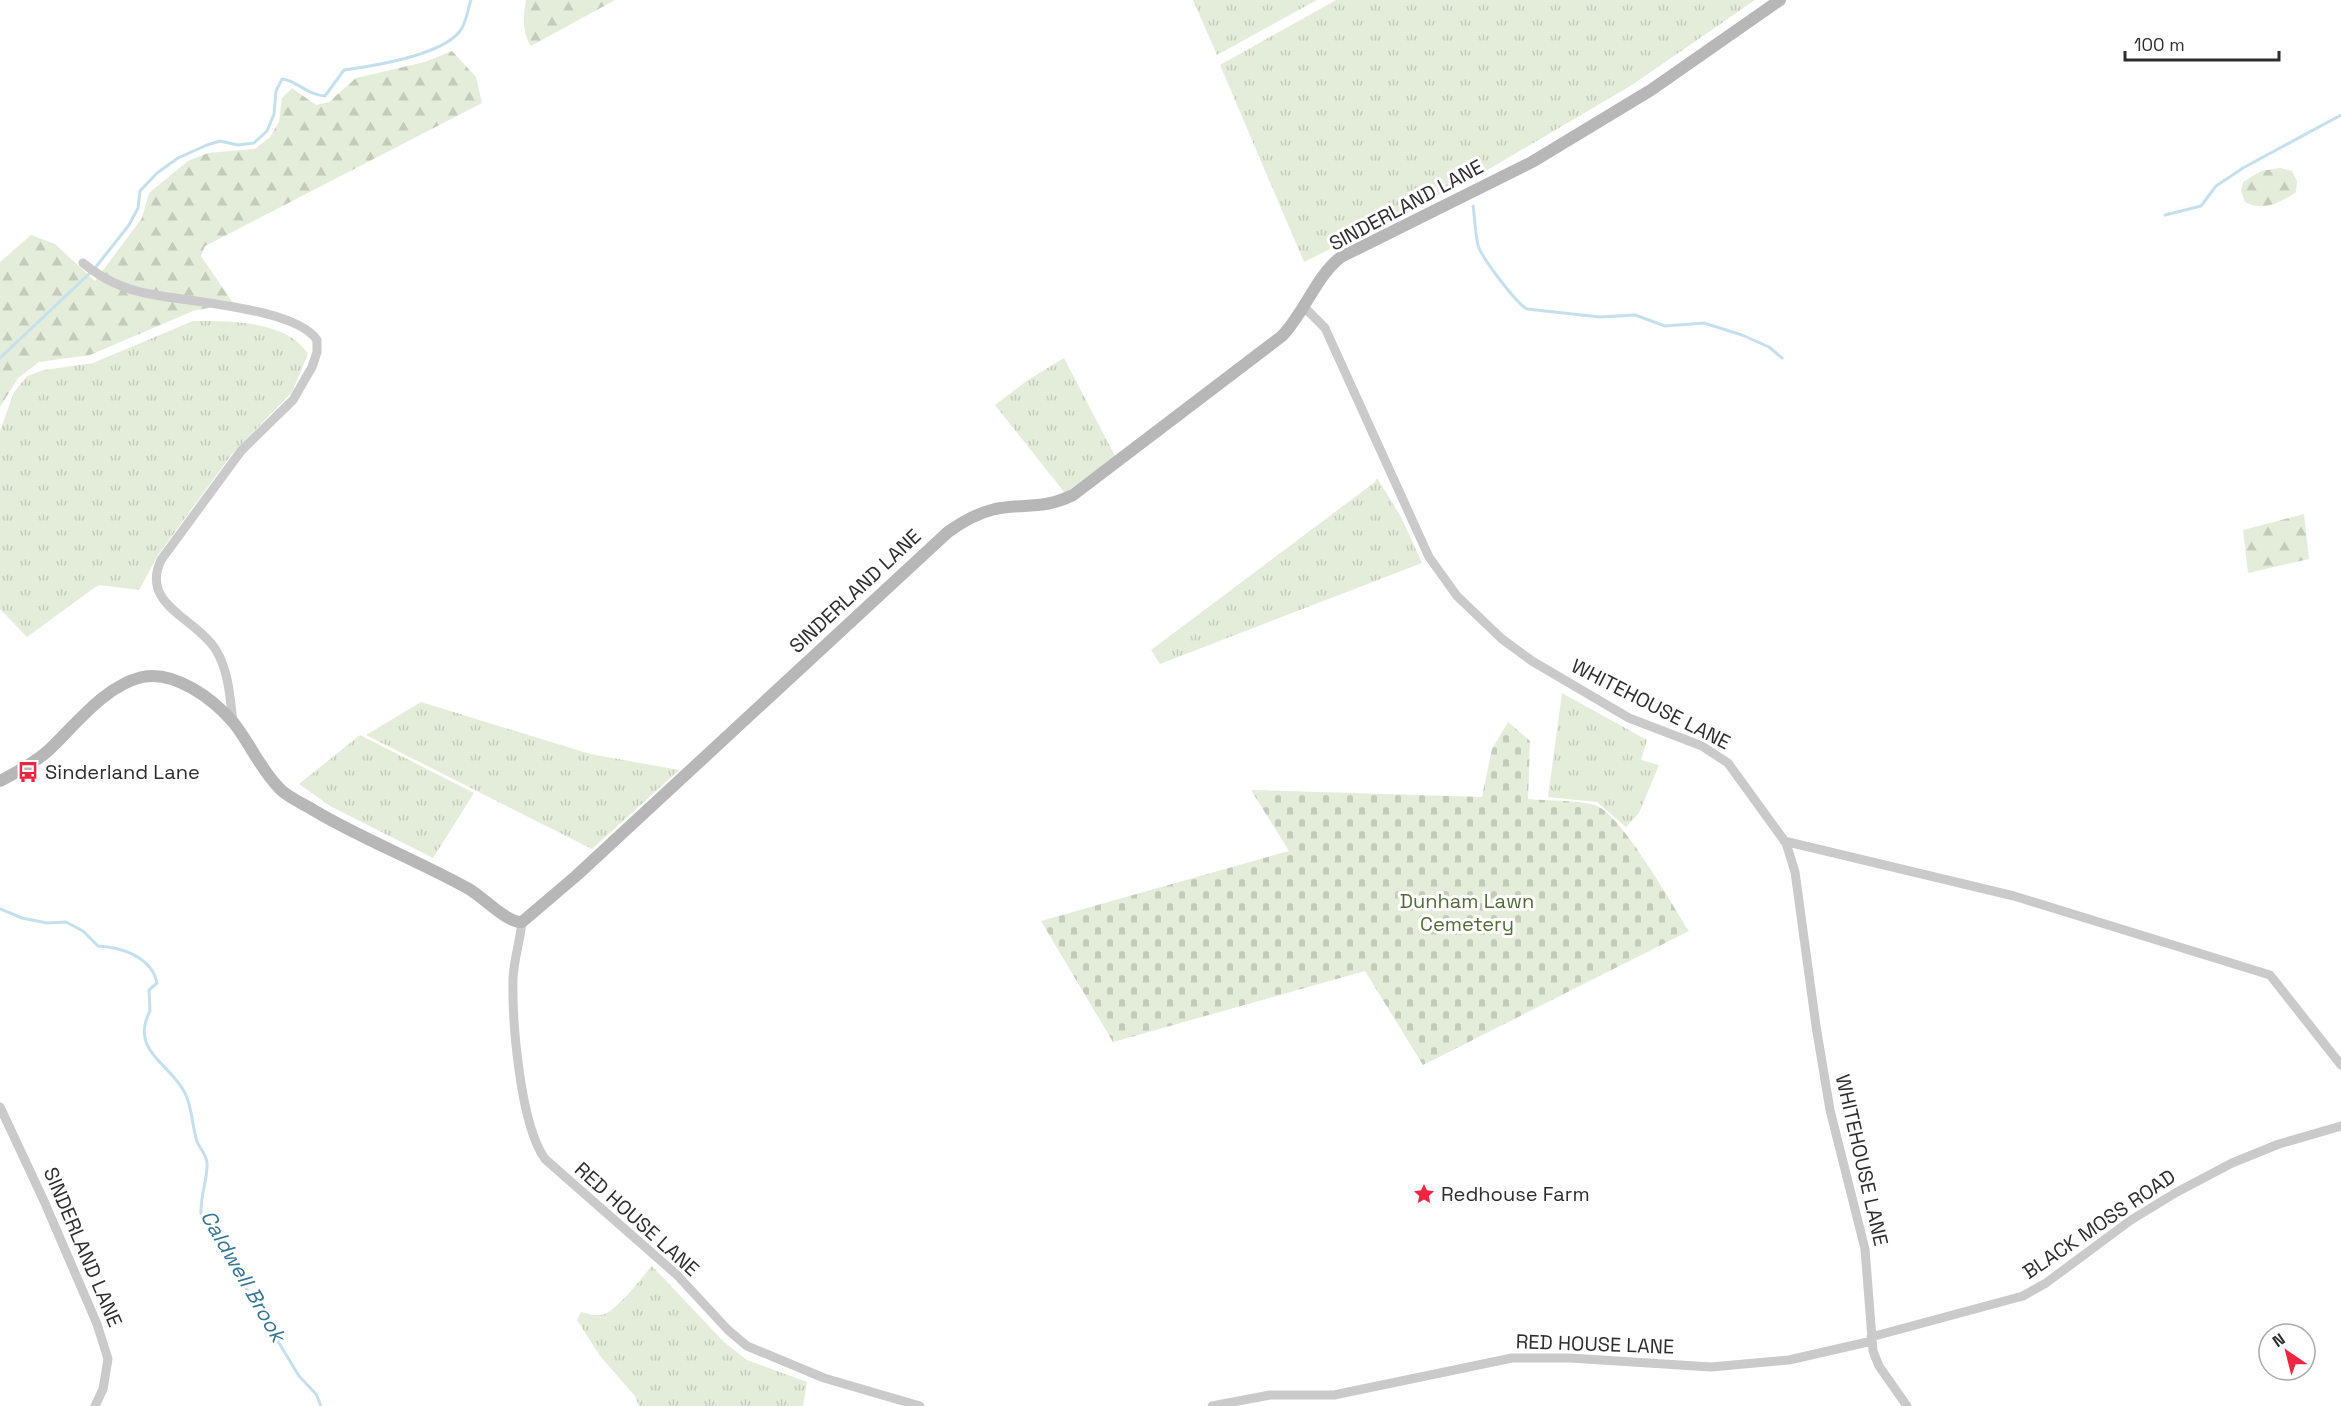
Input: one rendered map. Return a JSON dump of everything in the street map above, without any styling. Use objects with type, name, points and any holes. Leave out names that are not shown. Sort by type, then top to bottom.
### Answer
[{"type":"street","name":"SINDERLAND LANE","points":[[522,922],[576,876],[948,532],[982,513],[1006,508],[1049,505],[1073,495],[1269,347],[1292,325],[1305,308],[1322,277],[1341,257],[1532,162],[1651,90],[1780,0]]},
{"type":"street","points":[[83,263],[100,277],[143,293],[271,314],[304,327],[317,340],[317,352],[312,367],[293,400],[241,451],[161,560],[156,571],[157,593],[165,603],[204,635],[220,658],[230,693],[233,722]]},
{"type":"street","name":"WHITEHOUSE LANE","points":[[1305,308],[1312,312],[1325,328],[1429,557],[1457,596],[1495,633],[1532,661],[1629,717],[1702,746],[1728,763],[1784,840],[1795,872],[1815,1026],[1830,1110],[1865,1249],[1872,1339],[1879,1366],[1907,1406]]},
{"type":"street","points":[[0,781],[48,751],[114,690],[144,677],[169,678],[189,687],[233,722],[263,770],[282,791],[328,819],[462,885],[488,901],[513,922],[522,922]]},
{"type":"street","points":[[1784,840],[2014,896],[2270,975],[2341,1065]]},
{"type":"street","name":"RED HOUSE LANE","points":[[522,922],[514,964],[515,1014],[528,1122],[534,1142],[545,1159],[677,1275],[728,1330],[747,1346],[824,1378],[920,1406]]},
{"type":"street","name":"SINDERLAND LANE","points":[[0,1107],[44,1201],[97,1324],[108,1359],[103,1389],[95,1406]]},
{"type":"street","name":"BLACK MOSS ROAD","points":[[1872,1339],[2023,1296],[2046,1283],[2131,1220],[2176,1192],[2232,1163],[2279,1144],[2341,1126]]},
{"type":"street","name":"RED HOUSE LANE","points":[[1212,1406],[1270,1395],[1334,1395],[1406,1382],[1471,1364],[1512,1358],[1570,1358],[1711,1367],[1789,1360],[1872,1339]]},
{"type":"green space","points":[[526,0],[615,0],[531,46],[524,24]]},
{"type":"green space","points":[[1193,0],[1317,0],[1217,55]]},
{"type":"green space","points":[[1336,0],[1755,0],[1632,85],[1479,175],[1304,262],[1220,65]]},
{"type":"green space","points":[[452,51],[476,77],[482,103],[205,246],[201,256],[233,303],[193,311],[90,355],[39,362],[18,378],[0,407],[0,262],[31,235],[55,244],[95,281],[142,218],[149,193],[188,161],[208,153],[255,149],[270,137],[279,122],[282,98],[292,88],[316,105],[329,102],[356,78],[425,62]]},
{"type":"green space","points":[[2280,168],[2292,171],[2297,181],[2296,192],[2271,205],[2258,206],[2245,202],[2241,191],[2243,182],[2261,171]]},
{"type":"green space","points":[[193,321],[239,322],[286,334],[308,354],[292,392],[232,454],[158,555],[139,590],[100,585],[27,637],[0,609],[0,431],[14,392],[27,376],[44,370],[93,363]]},
{"type":"green space","points":[[1064,358],[1115,456],[1065,493],[995,405],[1028,380]]},
{"type":"green space","points":[[1377,478],[1401,517],[1422,563],[1160,664],[1151,650],[1375,482]]},
{"type":"green space","points":[[2304,514],[2309,559],[2248,573],[2243,530]]},
{"type":"green space","points":[[1562,693],[1647,740],[1641,760],[1659,765],[1639,813],[1626,827],[1597,802],[1548,797]]},
{"type":"green space","points":[[421,702],[590,754],[679,770],[592,849],[366,735]]},
{"type":"green space","name":"Dunham Lawn Cemetery","points":[[1508,722],[1530,741],[1528,799],[1591,804],[1608,813],[1633,844],[1689,931],[1423,1065],[1365,971],[1113,1042],[1041,921],[1289,851],[1251,790],[1482,797],[1492,749]]},
{"type":"green space","points":[[360,735],[474,793],[433,858],[330,806],[299,784]]},
{"type":"green space","points":[[652,1266],[724,1342],[747,1360],[807,1382],[803,1406],[639,1406],[635,1396],[600,1356],[577,1320],[581,1312],[599,1315],[611,1310]]},
{"type":"waterway","points":[[95,268],[129,225],[138,208],[140,191],[157,173],[178,158],[207,145],[220,141],[238,145],[254,143],[267,131],[274,114],[276,91],[282,79],[325,96],[344,70],[406,58],[438,47],[451,39],[462,28],[471,0]]},
{"type":"waterway","points":[[2165,215],[2201,206],[2216,186],[2243,168],[2341,115]]},
{"type":"waterway","points":[[1473,206],[1477,240],[1481,251],[1507,289],[1527,309],[1600,317],[1635,315],[1665,326],[1704,323],[1742,335],[1769,347],[1782,358]]},
{"type":"waterway","points":[[0,358],[90,273]]},
{"type":"waterway","name":"Caldwell Brook","points":[[0,909],[22,918],[47,923],[66,922],[83,931],[98,946],[125,951],[149,966],[157,983],[149,990],[150,1011],[145,1025],[145,1037],[154,1056],[179,1083],[185,1093],[196,1138],[206,1157],[201,1214],[299,1376],[316,1394],[321,1406]]},
{"type":"place","name":"Sinderland Lane","points":[[28,772]]},
{"type":"place","name":"Redhouse Farm","points":[[1424,1194]]}]
